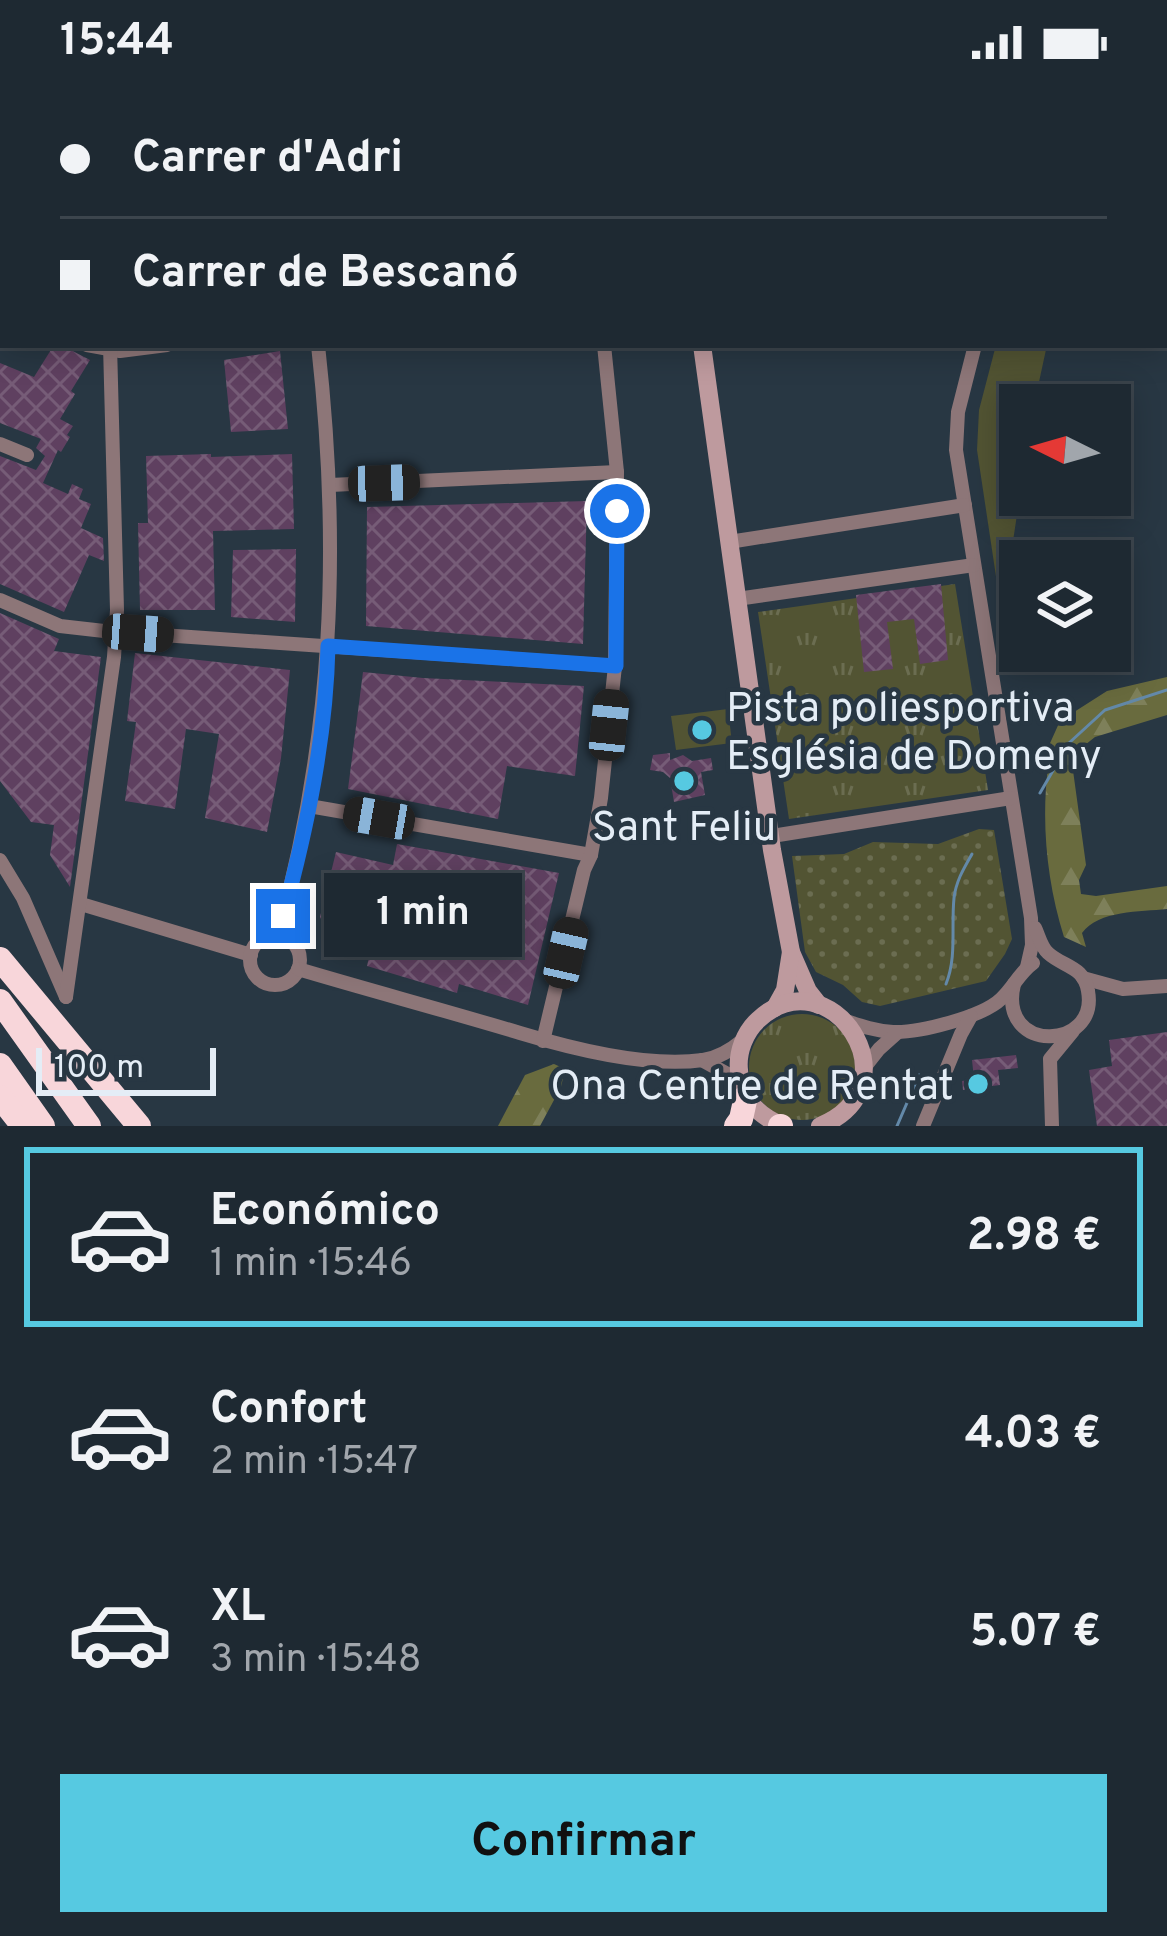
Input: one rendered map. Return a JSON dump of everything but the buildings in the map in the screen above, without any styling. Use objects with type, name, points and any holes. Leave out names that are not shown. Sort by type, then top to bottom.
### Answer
[{"type":"highway","points":[[0,959],[139,1126]]},
{"type":"highway","points":[[0,1001],[88,1126]]},
{"type":"highway","points":[[0,1065],[43,1126]]},
{"type":"highway","points":[[736,1126],[741,1119],[743,1088]]},
{"type":"highway","points":[[0,1097],[23,1126]]},
{"type":"main road","points":[[702,348],[767,820],[791,952],[808,991],[819,1005],[846,1021],[860,1043],[864,1068],[860,1088],[827,1124]]},
{"type":"main road","points":[[775,1008],[785,990],[791,952]]},
{"type":"main road","points":[[781,1126],[761,1114],[743,1088],[739,1057],[744,1039],[755,1022],[775,1008],[819,1005]]},
{"type":"street","points":[[0,860],[23,898],[66,997],[116,631],[110,348]]},
{"type":"street","points":[[112,348],[144,348]]},
{"type":"street","points":[[278,935],[309,806],[328,646],[330,485],[318,348]]},
{"type":"street","points":[[543,1041],[591,855],[616,666],[617,472],[604,348]]},
{"type":"street","points":[[974,348],[956,437],[1031,918],[1028,967]]},
{"type":"street","points":[[0,444],[28,455]]},
{"type":"street","points":[[330,485],[617,472]]},
{"type":"street","points":[[729,542],[964,505]]},
{"type":"street","points":[[737,599],[974,566]]},
{"type":"street","points":[[0,600],[60,626],[616,666]]},
{"type":"street","points":[[772,836],[1011,798]]},
{"type":"street","points":[[309,806],[591,855]]},
{"type":"street","points":[[80,904],[251,955]]},
{"type":"street","points":[[1031,918],[1044,950],[1074,967],[1083,978],[1087,1010]]},
{"type":"street","points":[[278,935],[296,947],[298,969],[288,981],[272,985],[253,971],[251,955],[258,942],[278,935]]},
{"type":"street","points":[[923,1126],[955,1047],[976,1015],[1000,1000],[1028,967],[1046,959],[1061,961]]},
{"type":"street","points":[[298,969],[585,1051],[702,1060],[728,1053],[744,1039]]},
{"type":"street","points":[[1083,978],[1123,989],[1167,986]]},
{"type":"street","points":[[1014,984],[1012,1003],[1018,1020]]},
{"type":"street","points":[[1051,1059],[1087,1010],[1123,989]]},
{"type":"street","points":[[846,1021],[898,1032],[976,1015],[1018,1020],[1051,1059],[1052,1126]]},
{"type":"street","points":[[1033,1034],[1054,1037],[1074,1029]]},
{"type":"street","points":[[864,1068],[898,1032]]},
{"type":"street","points":[[702,1060],[743,1088]]},
{"type":"green space","points":[[995,348],[1046,348],[1039,384],[999,384],[999,516],[1017,516],[1013,540],[999,540],[999,596],[977,450],[979,410]]},
{"type":"green space","points":[[955,584],[988,790],[789,819],[758,612]]},
{"type":"green space","points":[[1167,677],[1167,715],[1095,737],[1071,756],[1086,865],[1079,880],[1081,894],[1167,886],[1167,909],[1099,920],[1082,933],[1086,947],[1064,937],[1058,916],[1046,831],[1048,767],[1042,761],[1060,721],[1107,691]]},
{"type":"green space","name":"Pista poliesportiva Església de Domeny","points":[[728,709],[732,743],[676,750],[671,716]]},
{"type":"green space","points":[[979,829],[994,830],[1012,939],[986,981],[880,1006],[862,1002],[843,985],[816,972],[805,952],[792,856],[844,854],[873,842],[938,844]]},
{"type":"green space","points":[[802,1014],[822,1018],[840,1029],[851,1047],[855,1067],[851,1087],[840,1105],[822,1116],[802,1120],[782,1116],[764,1105],[753,1087],[749,1067],[753,1047],[764,1029],[782,1018]]},
{"type":"green space","points":[[554,1064],[565,1069],[561,1087],[540,1126],[498,1126],[525,1075]]},
{"type":"waterway","points":[[1040,793],[1069,743],[1105,710],[1167,690]]},
{"type":"waterway","points":[[946,984],[953,953],[955,892],[972,854]]},
{"type":"waterway","points":[[897,1126],[919,1075]]},
{"type":"place","name":"Pista poliesportiva Església de Domeny","points":[[702,730]]},
{"type":"place","name":"Sant Feliu","points":[[684,781]]},
{"type":"place","name":"Ona Centre de Rentat","points":[[978,1084]]},
{"type":"route","points":[[283,916],[309,806],[328,646],[616,666],[617,511]]}]
